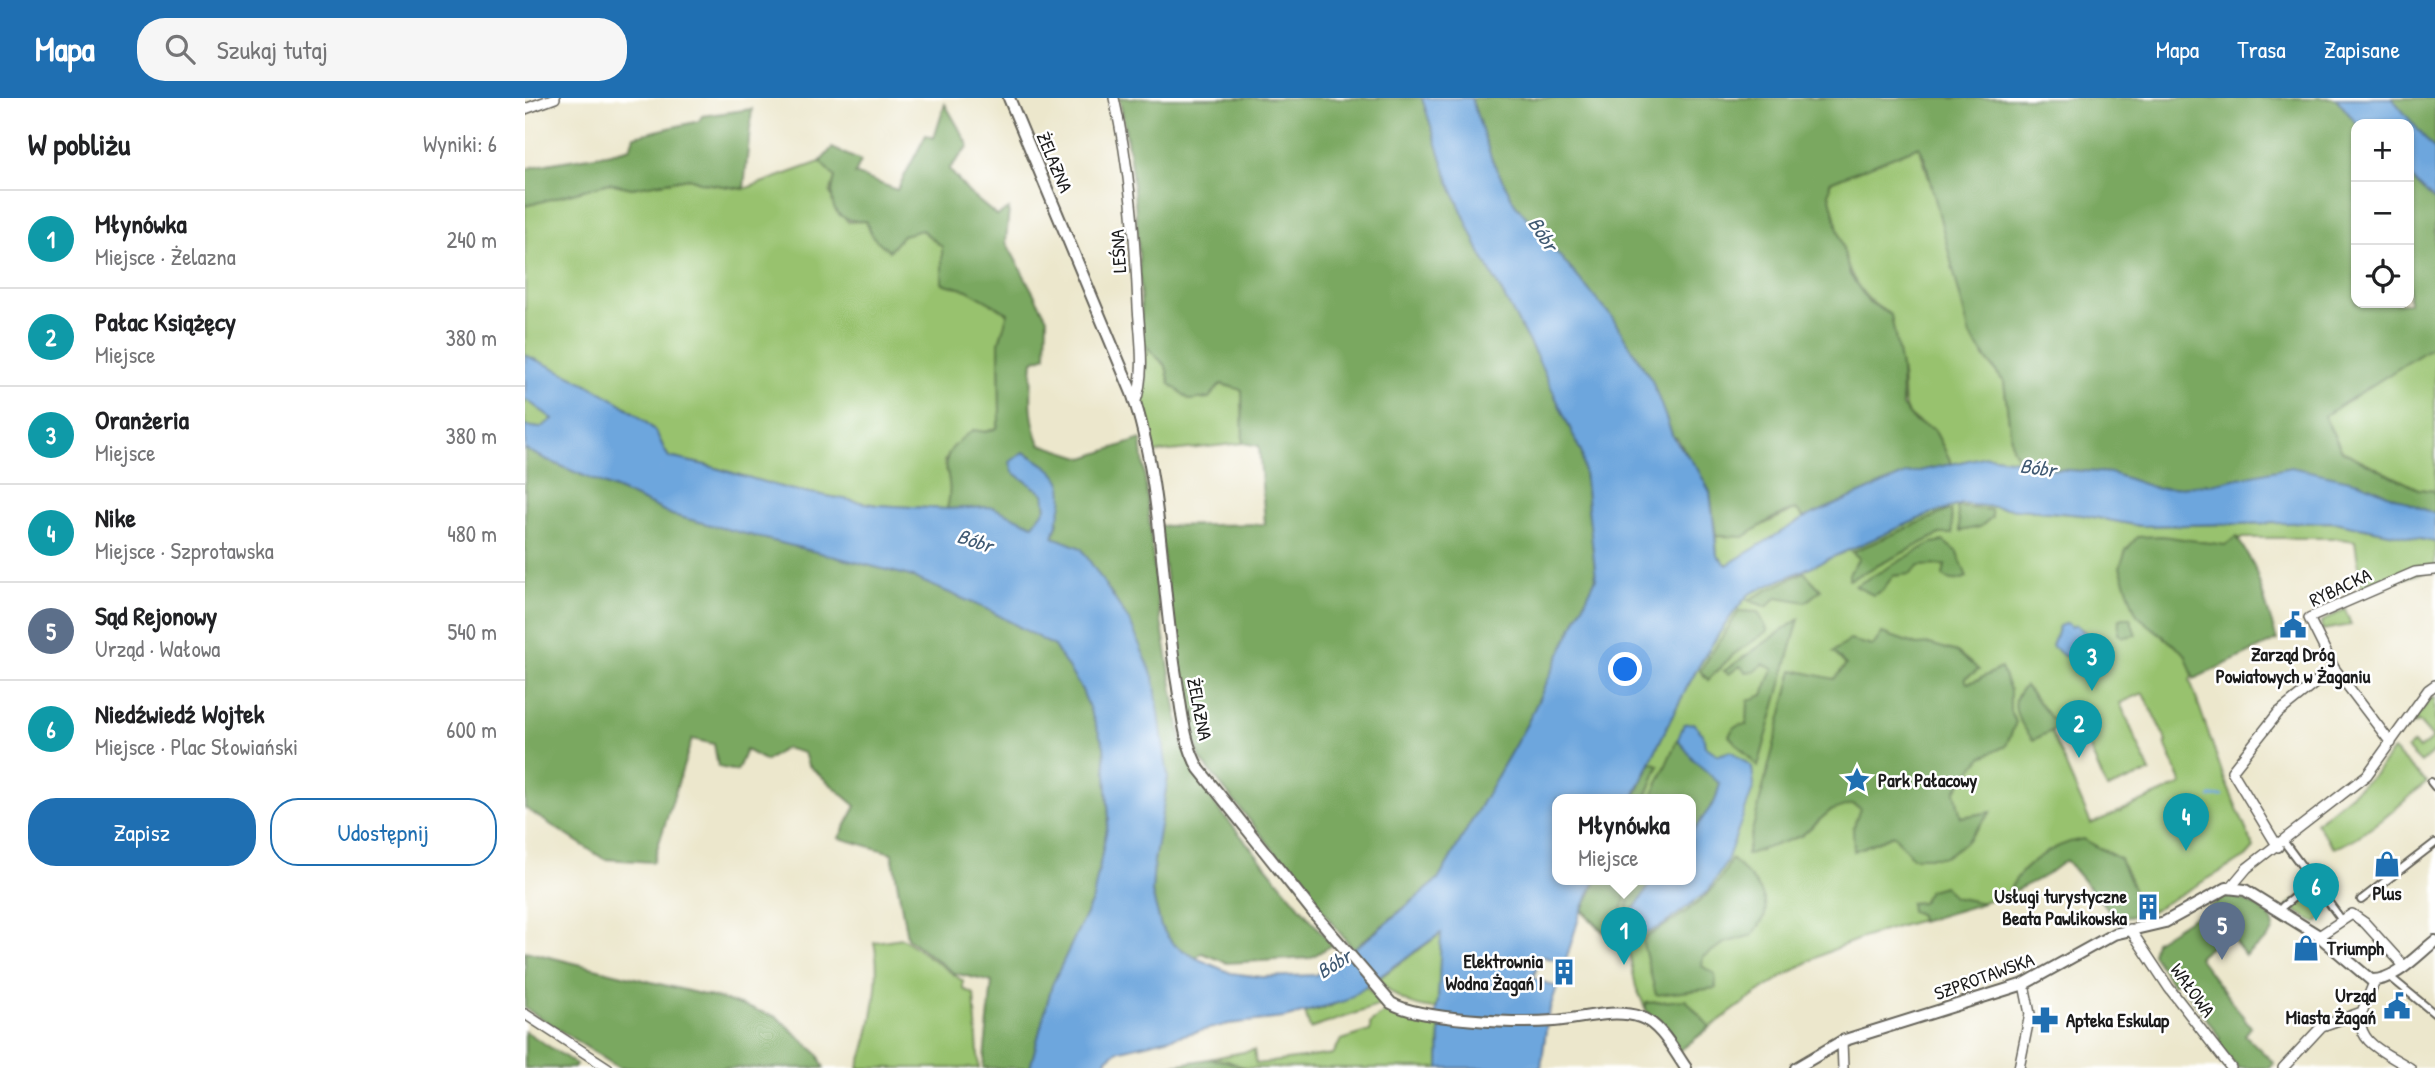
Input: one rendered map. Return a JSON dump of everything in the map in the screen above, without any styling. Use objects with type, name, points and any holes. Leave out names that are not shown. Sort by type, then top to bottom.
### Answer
[{"type":"street","points":[[525,109],[555,98]]},
{"type":"street","name":"ŻELAZNA","points":[[1009,98],[1146,435],[1166,622],[1191,754],[1214,789],[1378,992],[1404,1010],[1433,1016],[1551,1021],[1613,1014],[1642,1018],[1657,1029],[1686,1068]]},
{"type":"street","name":"LEŚNA","points":[[1114,98],[1126,157],[1135,231],[1142,370],[1135,404]]},
{"type":"street","name":"RYBACKA","points":[[2334,668],[2309,618],[2415,572],[2435,570]]},
{"type":"street","points":[[2341,919],[2281,844],[2232,771],[2278,713],[2334,668],[2392,743]]},
{"type":"street","points":[[2435,685],[2428,690],[2367,775],[2241,873],[2231,887],[2245,890],[2282,910],[2319,936],[2363,975],[2375,980],[2389,976],[2435,941]]},
{"type":"street","points":[[2361,900],[2435,843]]},
{"type":"street","points":[[2282,910],[2313,882]]},
{"type":"street","name":"SZPROTAWSKA","points":[[1796,1068],[1817,1053],[1842,1041],[2024,984],[2114,933],[2165,922],[2215,891],[2231,887]]},
{"type":"street","points":[[2319,936],[2352,914],[2358,917],[2404,966]]},
{"type":"street","name":"WAŁOWA","points":[[2130,929],[2168,988],[2231,1068]]},
{"type":"street","points":[[2389,976],[2435,1014]]},
{"type":"street","points":[[2375,980],[2360,1022],[2366,1040],[2410,1068]]},
{"type":"street","points":[[2019,1068],[2031,1014],[2024,984]]},
{"type":"street","points":[[2283,1068],[2327,1023],[2362,1012]]},
{"type":"street","points":[[525,1014],[608,1068]]},
{"type":"street","points":[[1842,1041],[1843,1068]]},
{"type":"green space","points":[[1119,98],[1422,98],[1450,184],[1480,252],[1537,357],[1582,454],[1596,578],[1527,724],[1438,880],[1353,949],[1201,760],[1183,702],[1159,526],[1265,524],[1259,446],[1243,443],[1242,390],[1221,384],[1209,398],[1190,400],[1170,384],[1166,366],[1142,342],[1134,189]]},
{"type":"green space","points":[[1471,98],[2336,98],[2353,119],[2351,308],[2414,308],[2414,181],[2435,201],[2435,345],[2324,416],[2342,451],[2418,489],[2435,491],[2435,514],[2359,482],[2211,484],[2158,489],[2111,473],[2053,469],[2019,460],[2012,447],[2004,382],[1970,336],[1925,159],[1919,146],[1830,182],[1829,194],[1850,275],[1869,302],[1891,315],[1901,367],[1902,406],[1915,422],[1934,429],[1952,464],[1906,474],[1804,518],[1796,509],[1773,518],[1744,537],[1716,536],[1710,492],[1677,438],[1673,437],[1652,381],[1611,316],[1515,204],[1492,160]]},
{"type":"green space","points":[[2392,98],[2435,98],[2435,150],[2414,126],[2414,119],[2409,119]]},
{"type":"green space","points":[[945,104],[969,146],[949,169],[968,192],[997,216],[1009,209],[1006,242],[1047,318],[1046,356],[1033,361],[1031,403],[1040,444],[1084,458],[1141,439],[1157,597],[1183,749],[1216,806],[1332,945],[1310,958],[1227,963],[1202,953],[1196,958],[1173,944],[1161,927],[1152,893],[1154,861],[1168,777],[1131,624],[1081,548],[1053,537],[1058,522],[1032,456],[1023,452],[1013,472],[1044,494],[1046,508],[1033,526],[992,507],[947,509],[949,483],[946,466],[951,450],[973,430],[986,432],[997,428],[1000,415],[999,343],[1008,313],[967,290],[942,283],[942,247],[922,230],[903,235],[889,251],[873,237],[866,221],[855,221],[840,215],[833,204],[835,177],[820,162],[832,148],[861,161],[855,174],[897,190],[926,135],[934,138]]},
{"type":"green space","points":[[752,109],[744,189],[703,183],[689,178],[632,188],[609,183],[525,206],[525,169],[617,152],[630,148],[634,136],[699,121],[702,116]]},
{"type":"green space","points":[[1919,146],[1984,357],[2004,382],[2012,447],[2019,460],[1987,456],[1952,464],[1934,429],[1912,417],[1907,411],[1900,363],[1883,310],[1860,288],[1845,259],[1829,194],[1830,182]]},
{"type":"green space","points":[[820,162],[835,177],[830,193],[848,222],[866,221],[873,237],[921,230],[943,247],[942,283],[967,290],[1008,313],[999,343],[1000,415],[997,428],[986,432],[973,430],[944,461],[952,490],[947,509],[877,505],[788,489],[669,457],[653,429],[626,407],[525,355],[525,206],[609,183],[632,188],[689,178],[703,183],[744,189]]},
{"type":"green space","points":[[1142,342],[1166,366],[1170,384],[1221,384],[1242,390],[1243,443],[1153,453],[1142,401],[1146,381]]},
{"type":"green space","points":[[2435,345],[2435,491],[2418,489],[2342,451],[2324,416]]},
{"type":"green space","points":[[525,399],[554,419],[540,428],[525,426]]},
{"type":"green space","points":[[525,449],[672,515],[910,576],[987,609],[1054,646],[1082,690],[1104,746],[1109,818],[1093,899],[1052,985],[1030,1068],[983,1068],[992,982],[954,973],[907,938],[892,853],[839,838],[856,806],[808,765],[804,753],[785,748],[766,761],[746,750],[737,771],[718,767],[714,744],[692,739],[653,862],[604,859],[525,808]]},
{"type":"green space","name":"Park Pałacowy","points":[[1962,504],[2082,515],[2140,526],[2334,522],[2435,542],[2435,569],[2362,591],[2355,541],[2333,538],[2237,538],[2254,566],[2190,680],[2224,778],[2254,848],[2246,857],[2148,913],[2116,919],[2066,860],[2015,890],[1877,933],[1826,953],[1760,991],[1679,1051],[1646,1010],[1636,987],[1627,943],[1616,944],[1581,911],[1593,885],[1696,885],[1696,794],[1635,794],[1670,720],[1700,665],[1715,639],[1749,594],[1930,514]],"holes":[[[2143,693],[2167,742],[2165,744],[2182,784],[2091,824],[2051,731],[2078,720],[2107,789],[2150,772],[2120,703]]]},
{"type":"green space","points":[[1957,507],[1991,510],[1992,517],[1980,527],[1960,531]]},
{"type":"green space","points":[[1797,509],[1804,518],[1727,565],[1717,555],[1716,536],[1747,531]]},
{"type":"green space","points":[[1951,511],[1953,534],[1940,534],[1849,580],[1849,574],[1859,558],[1852,552]]},
{"type":"green space","points":[[2162,536],[2225,545],[2237,537],[2254,566],[2277,640],[2194,679],[2185,654],[2138,616],[2120,567],[2126,550],[2137,537]]},
{"type":"green space","points":[[1943,541],[1957,552],[1967,577],[1955,580],[1946,578],[1943,576],[1945,565],[1919,566],[1910,574],[1893,576],[1882,591],[1873,595],[1855,586],[1932,543]]},
{"type":"green space","points":[[1804,572],[1821,590],[1806,602],[1777,597],[1767,607],[1748,600]]},
{"type":"green space","points":[[2345,609],[2351,625],[2322,630],[2321,622]]},
{"type":"green space","points":[[1739,611],[1758,612],[1768,631],[1734,654],[1708,680],[1700,671]]},
{"type":"green space","points":[[2130,618],[2136,635],[2124,637],[2118,634],[2119,620]]},
{"type":"green space","points":[[1799,619],[1758,767],[1729,736],[1736,727],[1747,725],[1748,701],[1763,695],[1773,669],[1763,664],[1755,671],[1746,672],[1740,666],[1729,674],[1724,671]]},
{"type":"green space","points":[[1882,633],[1917,645],[1930,644],[1957,652],[1979,670],[1965,678],[1967,683],[2001,668],[2010,690],[2010,711],[2016,722],[2006,746],[1982,757],[1955,791],[1961,817],[1991,812],[1966,842],[1945,857],[1912,857],[1894,835],[1854,851],[1853,829],[1860,808],[1852,804],[1830,811],[1801,836],[1746,855],[1793,670],[1834,679],[1846,665],[1833,652],[1850,640],[1873,646]]},
{"type":"green space","points":[[2025,686],[2051,718],[2060,721],[2060,727],[2033,740],[2019,720],[2015,706],[2019,693]]},
{"type":"green space","points":[[2431,698],[2435,698],[2435,751],[2421,763],[2407,749],[2414,743],[2419,749],[2433,738],[2419,722],[2411,725]]},
{"type":"green space","points":[[1677,740],[1720,784],[1715,801],[1696,827],[1696,794],[1653,794]]},
{"type":"green space","points":[[2393,750],[2426,782],[2370,829],[2334,848],[2316,823],[2375,774]]},
{"type":"green space","points":[[1651,762],[1659,765],[1647,794],[1636,794]]},
{"type":"green space","points":[[2083,839],[2120,859],[2144,914],[2116,919],[2066,860],[2045,876],[2008,894],[2020,874],[2038,858],[2060,846]]},
{"type":"green space","points":[[1731,859],[1760,891],[1766,907],[1763,920],[1753,935],[1725,943],[1703,957],[1702,966],[1715,974],[1716,988],[1656,995],[1642,940],[1682,915],[1705,896],[1724,873]]},
{"type":"green space","points":[[1594,885],[1628,885],[1621,917],[1612,939],[1583,910]]},
{"type":"green space","points":[[1633,885],[1650,885],[1624,924]]},
{"type":"green space","points":[[1944,886],[1953,897],[1984,903],[1920,922],[1919,914],[1911,911],[1910,903],[1922,902],[1929,890]]},
{"type":"green space","points":[[2311,888],[2328,911],[2317,923],[2287,906]]},
{"type":"green space","points":[[2226,896],[2250,903],[2266,914],[2274,926],[2272,933],[2245,955],[2228,933],[2198,957],[2251,1027],[2245,1035],[2274,1063],[2270,1068],[2238,1068],[2217,1044],[2220,1038],[2179,980],[2173,985],[2152,954],[2155,941]]},
{"type":"green space","points":[[1442,933],[1438,1002],[1435,1009],[1403,1000],[1378,979]]},
{"type":"green space","points":[[902,938],[963,981],[963,989],[974,994],[979,1068],[858,1068],[874,1006],[877,972],[874,942]]},
{"type":"green space","points":[[525,951],[721,999],[777,1017],[818,1054],[824,1068],[619,1068],[525,1008]]},
{"type":"green space","points":[[1366,987],[1381,1001],[1380,1005],[1310,1029],[1305,1013],[1329,1007]]},
{"type":"green space","points":[[1686,1000],[1710,1027],[1679,1051],[1646,1010],[1646,1003]]},
{"type":"green space","points":[[1389,1009],[1403,1017],[1440,1025],[1439,1068],[1245,1068],[1227,1061],[1208,1059],[1254,1050],[1256,1064],[1333,1054],[1341,1040],[1370,1031],[1370,1023]]},
{"type":"green space","points":[[525,1031],[576,1064],[574,1068],[525,1068]]},
{"type":"green space","points":[[1208,1059],[1227,1061],[1245,1068],[1158,1068]]},
{"type":"water","name":"Bóbr","points":[[1422,98],[1471,98],[1492,160],[1515,204],[1611,316],[1652,381],[1673,437],[1697,468],[1710,492],[1717,555],[1727,565],[1804,518],[1906,474],[1987,456],[2038,463],[2053,469],[2111,473],[2158,489],[2211,484],[2291,467],[2359,482],[2435,514],[2435,542],[2334,522],[2140,526],[2082,515],[1962,504],[1930,514],[1749,594],[1715,639],[1700,665],[1670,720],[1635,794],[1552,794],[1552,885],[1593,885],[1581,911],[1565,963],[1541,956],[1533,978],[1557,987],[1548,1015],[1541,1068],[1439,1068],[1440,1026],[1433,1025],[1438,1001],[1441,933],[1345,1001],[1284,1018],[1229,1024],[1117,1051],[1107,1059],[1103,1068],[1030,1068],[1052,985],[1093,899],[1109,818],[1104,746],[1082,690],[1054,646],[987,609],[910,576],[672,515],[525,449],[525,426],[540,428],[553,419],[525,399],[525,355],[575,378],[626,407],[653,429],[669,457],[788,489],[877,505],[947,509],[992,507],[1033,525],[1046,508],[1044,494],[1013,472],[1010,462],[1023,452],[1050,469],[1062,485],[1063,495],[1053,537],[1081,548],[1131,624],[1154,679],[1168,777],[1154,861],[1152,893],[1161,927],[1173,944],[1196,958],[1231,973],[1262,977],[1315,975],[1366,940],[1438,880],[1527,724],[1596,578],[1582,454],[1537,357],[1480,252],[1450,184]]},
{"type":"water","points":[[2336,98],[2392,98],[2409,119],[2353,119]]},
{"type":"water","points":[[2414,125],[2435,150],[2435,201],[2414,181]]},
{"type":"water","points":[[2067,623],[2071,627],[2076,625],[2086,633],[2084,646],[2077,658],[2064,656],[2052,646],[2059,626]]},
{"type":"water","points":[[1693,723],[1703,734],[1705,746],[1718,755],[1731,751],[1752,767],[1754,786],[1726,863],[1708,891],[1663,925],[1635,939],[1627,934],[1624,924],[1650,885],[1696,885],[1696,827],[1715,801],[1720,784],[1693,759],[1678,739],[1684,724]]},
{"type":"waterway","points":[[2210,797],[2222,796]]},
{"type":"place","name":"Zarząd Dróg Powiatowych w Żaganiu","points":[[2293,625]]},
{"type":"place","name":"Oranżeria","points":[[2092,691]]},
{"type":"place","name":"Pałac Książęcy","points":[[2079,758]]},
{"type":"place","name":"Park Pałacowy","points":[[1857,780]]},
{"type":"place","name":"Nike","points":[[2186,851]]},
{"type":"place","name":"Plus","points":[[2387,864]]},
{"type":"place","name":"Usługi turystyczne Beata Pawlikowska","points":[[2148,907]]},
{"type":"place","name":"Niedźwiedź Wojtek","points":[[2316,921]]},
{"type":"place","name":"Triumph","points":[[2306,948]]},
{"type":"place","name":"Sąd Rejonowy","points":[[2222,960]]},
{"type":"place","name":"Młynówka","points":[[1624,965]]},
{"type":"place","name":"Elektrownia Wodna Żagań I","points":[[1564,972]]},
{"type":"place","name":"Urząd Miasta Żagań","points":[[2397,1006]]},
{"type":"place","name":"Apteka Eskulap","points":[[2045,1020]]}]
